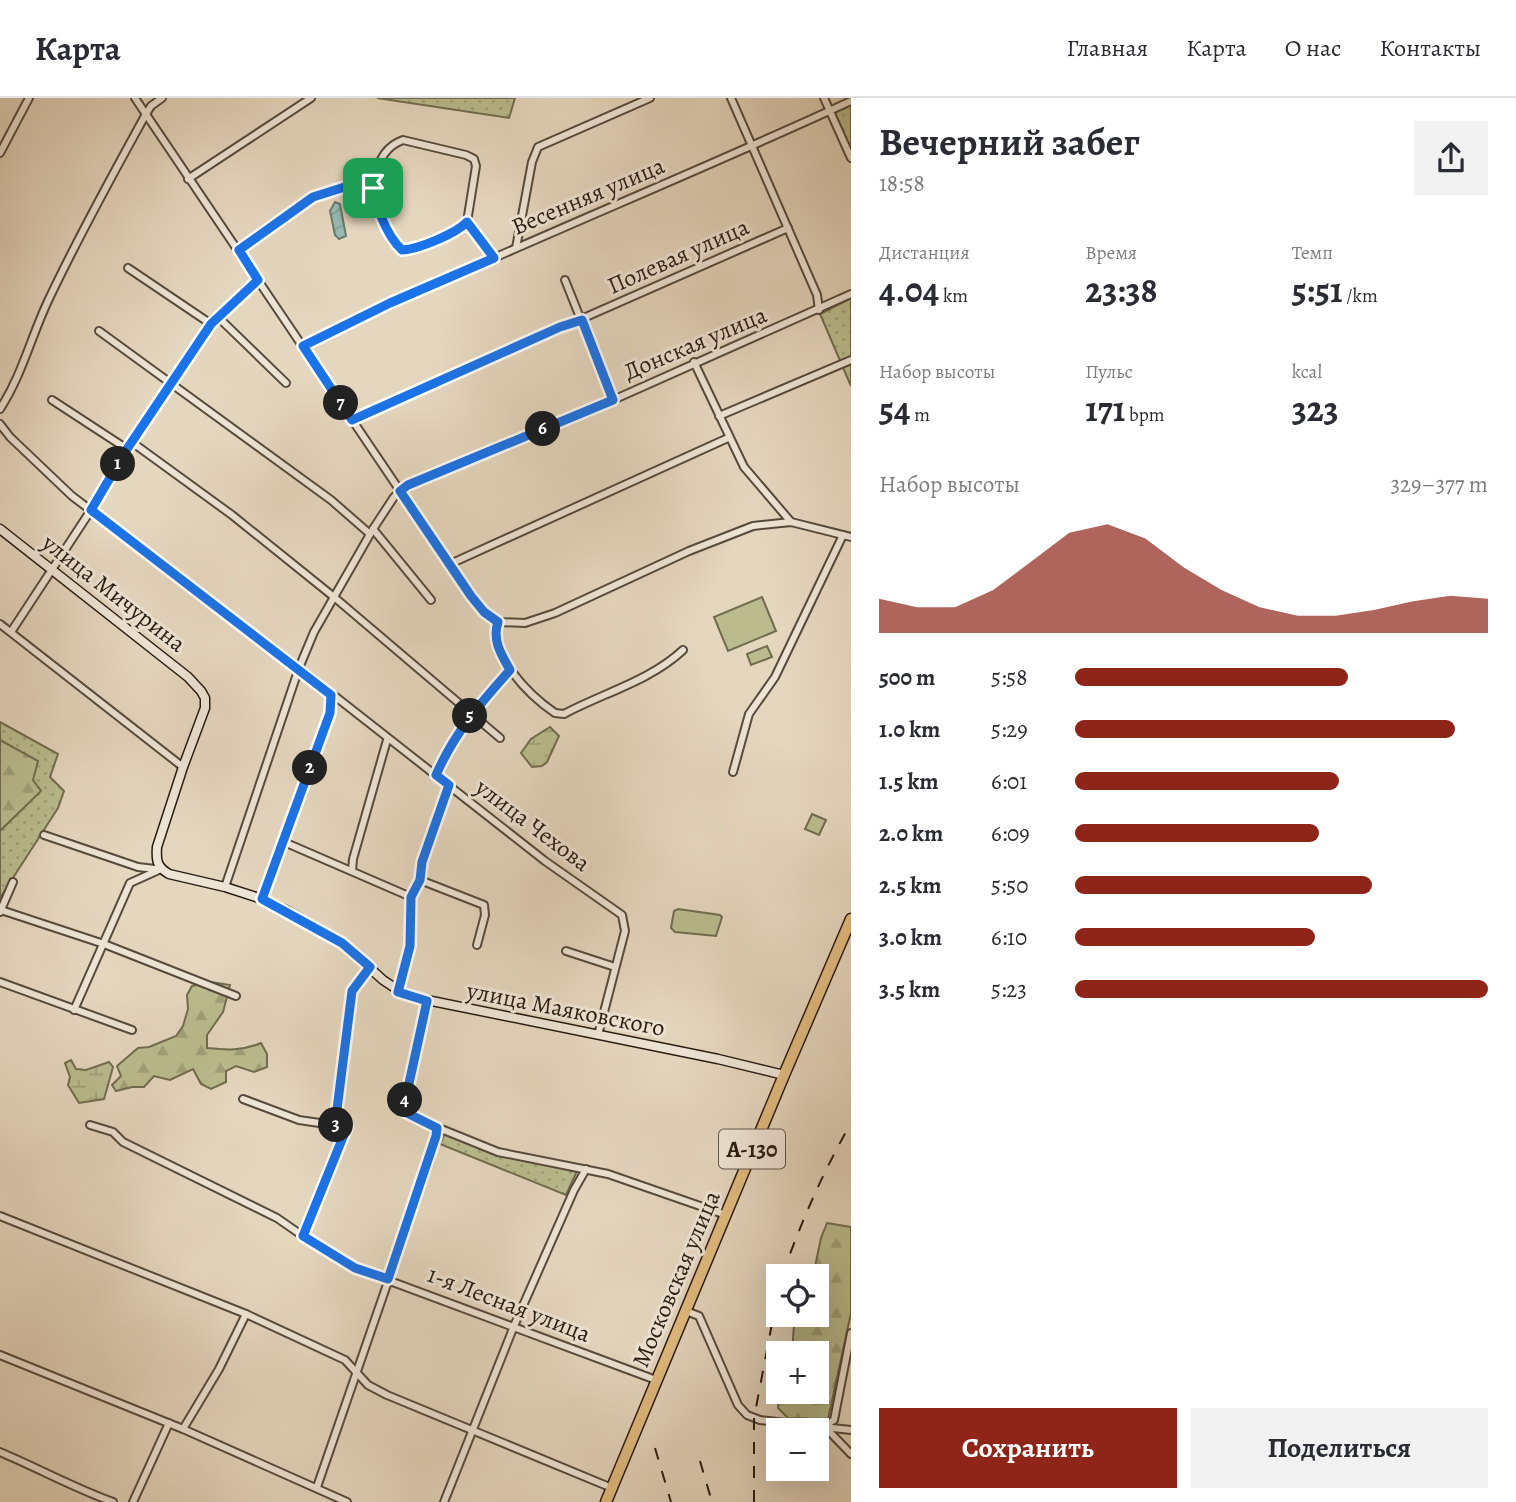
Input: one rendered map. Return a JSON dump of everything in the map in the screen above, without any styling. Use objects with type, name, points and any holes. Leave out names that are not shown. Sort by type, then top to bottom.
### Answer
[{"type":"main road","name":"Московская улица","points":[[606,1502],[783,1075],[851,919]]},
{"type":"street","points":[[0,153],[29,98]]},
{"type":"street","points":[[135,98],[450,564],[484,612],[498,622],[526,623],[555,614],[689,551],[753,526],[791,522],[851,537]]},
{"type":"street","points":[[0,410],[12,390],[36,326],[72,248],[146,114],[151,106],[162,98]]},
{"type":"street","points":[[188,179],[311,98]]},
{"type":"street","points":[[516,248],[531,162],[538,147],[638,100],[650,98]]},
{"type":"street","points":[[731,98],[817,295],[819,310]]},
{"type":"street","points":[[824,98],[851,158]]},
{"type":"street","name":"Весенняя улица","points":[[303,346],[390,303],[851,101]]},
{"type":"street","points":[[403,140],[466,155],[474,159],[476,166],[467,222],[461,228],[422,245],[402,250],[396,244],[378,207],[373,178],[385,151],[403,140]]},
{"type":"street","points":[[239,250],[313,197],[373,178]]},
{"type":"street","points":[[467,222],[494,258]]},
{"type":"street","name":"Полевая улица","points":[[352,420],[788,228]]},
{"type":"street","points":[[128,268],[211,324]]},
{"type":"street","points":[[11,632],[91,510],[127,449],[211,324],[258,280]]},
{"type":"street","points":[[565,280],[613,400]]},
{"type":"street","name":"Донская улица","points":[[400,491],[408,485],[613,400],[851,294]]},
{"type":"street","points":[[219,318],[286,383]]},
{"type":"street","points":[[99,331],[372,532],[431,600]]},
{"type":"street","points":[[719,416],[851,360]]},
{"type":"street","points":[[694,362],[744,467],[791,522]]},
{"type":"street","points":[[51,400],[127,449]]},
{"type":"street","name":"улица Чехова","points":[[0,424],[9,437],[72,496],[299,668],[545,862],[622,915],[625,931],[598,1035]]},
{"type":"street","points":[[450,564],[729,438]]},
{"type":"street","points":[[133,443],[232,515],[334,597],[500,738]]},
{"type":"street","points":[[225,887],[299,668],[314,632],[372,532],[400,491]]},
{"type":"street","name":"улица Мичурина","points":[[0,529],[188,677],[201,691],[205,698],[205,708],[183,767]]},
{"type":"street","points":[[733,772],[749,714],[775,677],[843,535]]},
{"type":"street","points":[[498,622],[495,629],[497,647],[510,670],[555,713],[564,714],[617,689],[670,662],[683,650]]},
{"type":"street","points":[[0,624],[183,767],[157,847],[156,858],[161,869],[130,883],[74,1010]]},
{"type":"street","points":[[436,775],[451,742],[471,714],[510,670]]},
{"type":"street","points":[[262,899],[330,713],[331,695]]},
{"type":"street","points":[[352,872],[353,859],[387,740]]},
{"type":"street","points":[[398,992],[410,946],[411,897],[420,880],[422,862],[449,785]]},
{"type":"street","name":"улица Маяковского","points":[[44,835],[138,867],[161,869],[169,874],[262,899],[342,943],[398,992],[427,1001],[718,1059],[783,1075]]},
{"type":"street","points":[[284,842],[411,897]]},
{"type":"street","points":[[420,880],[484,905],[485,915],[477,945]]},
{"type":"street","points":[[13,882],[1,911],[104,944],[236,996]]},
{"type":"street","points":[[566,951],[615,967]]},
{"type":"street","points":[[335,1125],[352,991],[370,967]]},
{"type":"street","points":[[0,982],[132,1030]]},
{"type":"street","points":[[427,1001],[403,1111],[437,1128],[498,1152],[608,1174],[726,1215]]},
{"type":"street","points":[[243,1099],[299,1120],[347,1127],[303,1236]]},
{"type":"street","name":"1-я Лесная улица","points":[[90,1125],[113,1132],[123,1142],[277,1218],[355,1268],[656,1380]]},
{"type":"street","points":[[317,1488],[430,1160],[437,1128]]},
{"type":"street","points":[[443,1502],[514,1326],[574,1190],[586,1170]]},
{"type":"street","points":[[0,1216],[246,1314],[345,1360],[368,1385],[387,1395],[612,1488]]},
{"type":"street","points":[[686,1311],[699,1316],[738,1405],[747,1415],[766,1421]]},
{"type":"street","points":[[183,1429],[219,1369],[246,1314]]},
{"type":"street","points":[[829,1423],[834,1420],[851,1333]]},
{"type":"street","points":[[0,1355],[169,1423],[343,1501]]},
{"type":"street","points":[[132,1502],[169,1423]]},
{"type":"street","points":[[829,1427],[851,1430]]},
{"type":"street","points":[[829,1431],[851,1454]]},
{"type":"street","points":[[0,1452],[34,1466],[77,1489],[113,1502]]},
{"type":"green space","points":[[377,98],[515,98],[509,118]]},
{"type":"green space","points":[[851,101],[851,152],[832,110]]},
{"type":"green space","points":[[851,298],[851,386],[820,314]]},
{"type":"green space","points":[[762,597],[776,631],[728,651],[714,617]]},
{"type":"green space","points":[[767,646],[772,657],[751,665],[747,654]]},
{"type":"green space","points":[[0,722],[58,754],[50,777],[64,791],[58,808],[0,898]]},
{"type":"green space","points":[[550,727],[559,736],[547,762],[542,766],[532,767],[521,753],[531,739]]},
{"type":"green space","points":[[0,740],[38,761],[33,780],[41,791],[0,831]]},
{"type":"green space","points":[[812,814],[826,820],[819,835],[805,829]]},
{"type":"green space","points":[[678,909],[720,915],[722,917],[716,936],[675,932],[671,928],[674,911]]},
{"type":"green space","points":[[211,982],[230,985],[223,1012],[207,1035],[207,1048],[234,1049],[261,1043],[267,1054],[267,1067],[254,1072],[236,1066],[226,1071],[226,1082],[211,1089],[201,1084],[193,1069],[170,1080],[154,1076],[144,1087],[116,1091],[112,1085],[121,1076],[117,1066],[138,1048],[149,1047],[176,1036],[183,1026],[188,1009],[187,995],[192,986]]},
{"type":"green space","points":[[71,1060],[76,1069],[86,1070],[109,1062],[113,1067],[104,1099],[79,1103],[68,1085],[70,1077],[65,1063]]},
{"type":"green space","points":[[445,1133],[499,1155],[577,1171],[566,1195],[440,1144]]},
{"type":"green space","points":[[827,1223],[851,1227],[851,1313],[828,1418],[788,1418],[778,1408],[778,1404],[829,1404],[829,1341],[793,1341],[794,1327],[829,1327],[829,1264],[816,1264]]},
{"type":"water","points":[[335,202],[340,204],[346,236],[339,239],[335,235],[330,211]]},
{"type":"railway","points":[[786,1264],[813,1198],[851,1123]]},
{"type":"railway","points":[[754,1502],[754,1418],[771,1327]]},
{"type":"railway","points":[[655,1448],[671,1502]]},
{"type":"railway","points":[[700,1461],[712,1502]]},
{"type":"route","points":[[373,178],[373,188],[378,207],[396,244],[402,250],[412,249],[461,228],[467,222],[494,258],[390,303],[303,346],[352,420],[560,327],[582,320],[613,400],[408,485],[400,491],[471,596],[484,612],[498,622],[495,629],[497,647],[510,670],[471,714],[451,742],[436,775],[449,785],[422,862],[420,880],[411,897],[410,946],[398,992],[427,1001],[403,1111],[437,1128],[430,1160],[388,1279],[355,1268],[303,1236],[347,1127],[335,1125],[352,991],[370,967],[342,943],[262,899],[330,713],[331,695],[91,510],[127,449],[211,324],[258,280],[239,250],[313,197],[334,188],[373,178]]}]
